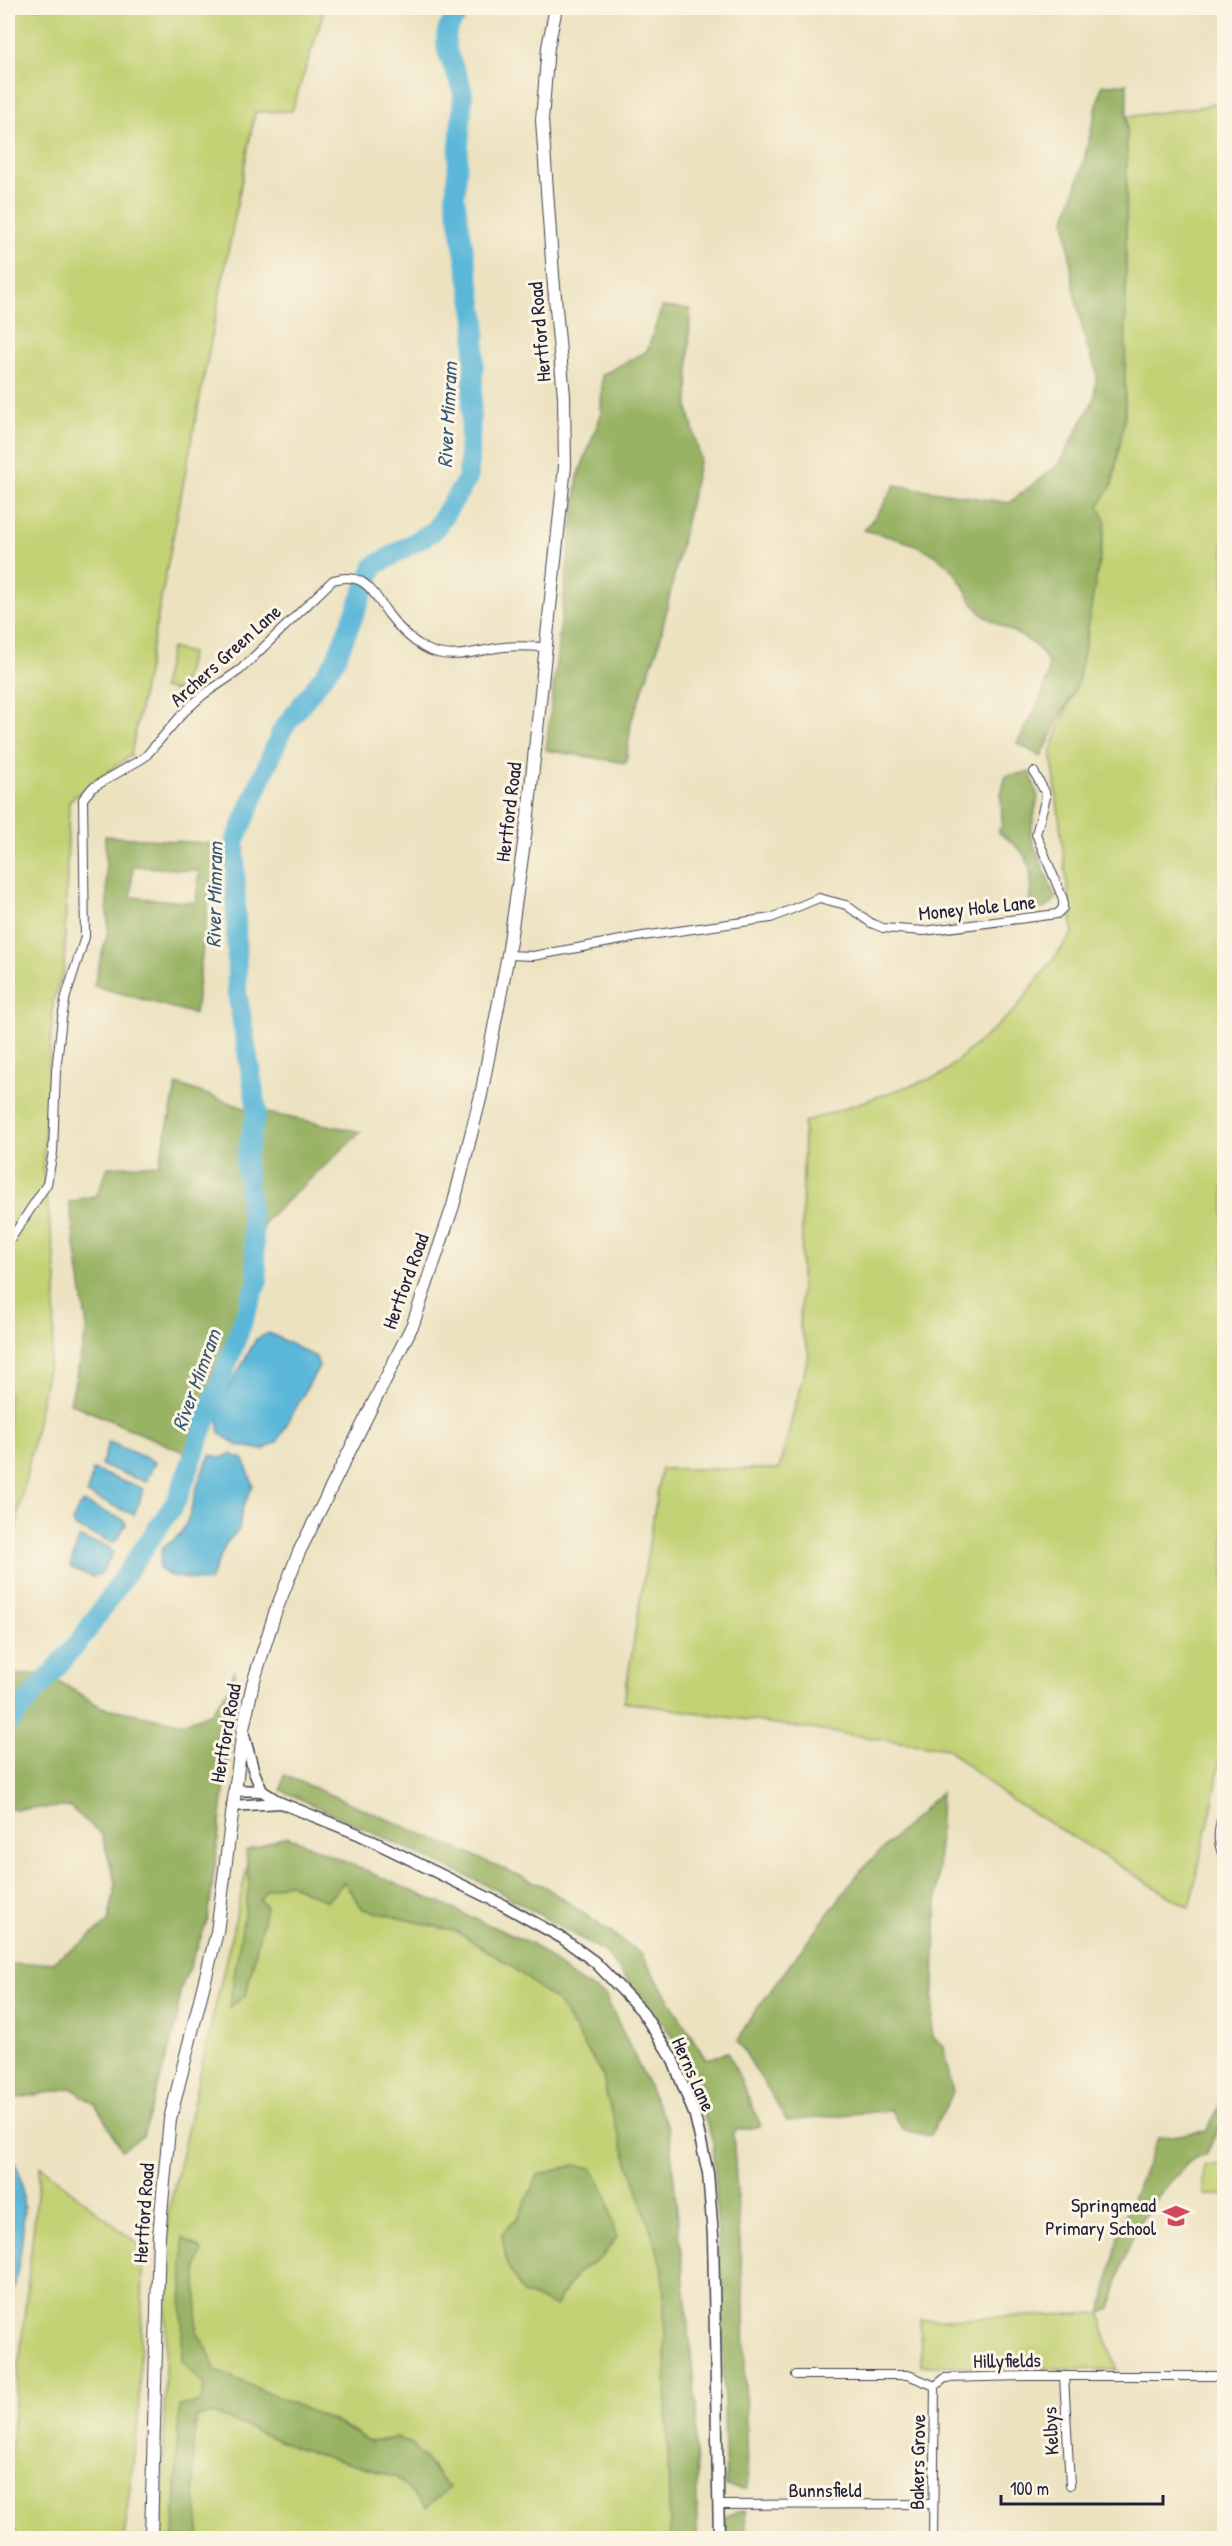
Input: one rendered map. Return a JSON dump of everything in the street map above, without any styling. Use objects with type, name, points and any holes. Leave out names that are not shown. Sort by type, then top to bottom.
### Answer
[{"type":"main road","name":"Hertford Road","points":[[151,2538],[161,2196],[170,2120],[217,1932],[234,1790],[243,1729],[253,1683],[275,1613],[299,1552],[413,1324],[453,1206],[481,1095],[508,955],[528,815],[561,511],[566,422],[542,120],[548,47],[556,8]]},
{"type":"street","name":"Archers Green Lane","points":[[8,1243],[47,1184],[53,1152],[56,1071],[60,1036],[66,996],[85,938],[83,799],[92,788],[146,758],[184,712],[203,695],[240,670],[333,580],[354,578],[371,588],[400,628],[425,648],[438,653],[454,656],[506,646],[546,648]]},
{"type":"street","name":"Money Hole Lane","points":[[508,955],[533,956],[644,936],[771,918],[819,898],[846,905],[871,923],[884,928],[924,931],[1057,914],[1063,908],[1063,899],[1036,834],[1046,797],[1034,772]]},
{"type":"street","points":[[234,1790],[262,1791],[254,1772],[243,1729]]},
{"type":"street","name":"Herns Lane","points":[[262,1791],[281,1803],[358,1834],[503,1905],[561,1938],[595,1962],[641,2010],[672,2058],[695,2116],[708,2173],[713,2236],[719,2538]]},
{"type":"street","name":"Herns Lane","points":[[232,1806],[281,1803]]},
{"type":"street","points":[[1224,1813],[1219,1842],[1224,1858]]},
{"type":"street","points":[[796,2375],[909,2375],[935,2386]]},
{"type":"street","name":"Kelbys","points":[[1064,2376],[1070,2485]]},
{"type":"street","name":"Hillyfields","points":[[935,2386],[945,2378],[1224,2376]]},
{"type":"street","name":"Bakers Grove","points":[[933,2538],[935,2386]]},
{"type":"street","name":"Bunnsfield","points":[[718,2505],[933,2504]]},
{"type":"green space","points":[[8,8],[325,8],[292,111],[255,112],[131,755],[69,801],[64,970],[53,1001],[43,1171],[57,1279],[53,1344],[8,1565]]},
{"type":"green space","points":[[1127,84],[1125,416],[1112,485],[1099,505],[1106,522],[1078,682],[1041,757],[1017,743],[1044,689],[1048,667],[1041,652],[1035,645],[986,617],[972,602],[954,572],[935,555],[913,544],[864,530],[881,509],[895,485],[1009,503],[1059,464],[1094,399],[1097,372],[1086,343],[1074,291],[1065,219],[1081,173],[1102,85]]},
{"type":"green space","points":[[1224,100],[1224,1736],[1214,1798],[1189,1908],[1003,1795],[948,1749],[624,1702],[661,1469],[779,1469],[809,1353],[800,1328],[804,1122],[941,1075],[1015,1010],[1073,933],[1051,749],[1078,682],[1088,631],[1098,505],[1112,485],[1125,416],[1127,117],[1206,106]]},
{"type":"green space","points":[[662,307],[690,309],[688,408],[700,458],[659,644],[631,722],[626,763],[546,750],[578,476],[601,415],[602,375],[647,351]]},
{"type":"green space","points":[[171,648],[191,653],[181,692],[162,688]]},
{"type":"green space","points":[[1030,772],[1038,797],[1030,835],[1056,899],[1046,908],[1028,911],[1031,884],[1029,865],[1019,849],[998,832],[1002,825],[1001,794],[1006,776]]},
{"type":"green space","points":[[105,836],[230,845],[210,887],[195,1014],[94,986],[108,930]],"holes":[[[133,866],[199,871],[196,903],[131,897]]]},
{"type":"green space","points":[[177,1084],[247,1109],[361,1132],[265,1221],[246,1305],[188,1454],[70,1403],[87,1328],[69,1202],[97,1195],[108,1167],[159,1164]]},
{"type":"green space","points":[[235,1670],[232,1727],[208,1919],[180,1991],[176,2026],[143,2136],[122,2150],[96,2105],[71,2088],[8,2100],[8,1965],[52,1962],[82,1943],[108,1922],[116,1884],[102,1835],[70,1807],[11,1809],[8,1805],[8,1696],[17,1675],[47,1674],[101,1707],[181,1723],[210,1714],[228,1689]]},
{"type":"green space","points":[[284,1775],[544,1886],[641,1954],[706,2060],[728,2052],[761,2126],[733,2131],[744,2307],[747,2489],[726,2487],[722,2319],[713,2141],[678,2043],[605,1952],[495,1889],[281,1790]]},
{"type":"green space","points":[[941,1792],[932,2036],[943,2046],[953,2093],[930,2136],[903,2130],[891,2110],[787,2121],[738,2041],[748,2021],[860,1871]]},
{"type":"green space","points":[[287,1836],[532,1944],[575,1979],[605,1995],[669,2129],[696,2406],[697,2538],[670,2538],[663,2268],[607,2098],[603,2076],[559,2004],[511,1966],[458,1932],[363,1909],[344,1882],[327,1901],[287,1883],[266,1890],[260,1900],[266,1907],[246,1995],[229,2008],[249,1885],[246,1851]]},
{"type":"green space","points":[[250,1854],[373,1875],[544,1955],[615,2060],[670,2215],[677,2538],[162,2538],[168,2214]]},
{"type":"green space","points":[[1224,2098],[1224,2116],[1206,2155],[1190,2162],[1151,2205],[1126,2254],[1111,2309],[1101,2313],[1120,2228],[1158,2138],[1206,2131]]},
{"type":"green space","points":[[575,2165],[592,2168],[607,2195],[616,2238],[602,2257],[578,2272],[555,2306],[523,2293],[507,2265],[502,2233],[518,2217],[538,2175]]},
{"type":"green space","points":[[40,2166],[144,2249],[138,2421],[124,2538],[19,2538],[8,2520],[8,2470]]},
{"type":"green space","points":[[1204,2166],[1224,2166],[1224,2195],[1204,2195]]},
{"type":"green space","points":[[183,2238],[202,2250],[197,2267],[197,2334],[207,2348],[215,2370],[333,2421],[371,2442],[396,2438],[412,2444],[449,2488],[426,2508],[396,2477],[298,2449],[216,2414],[197,2417],[193,2462],[200,2538],[174,2538],[179,2406],[200,2402],[205,2385],[182,2361]]},
{"type":"green space","points":[[1101,2313],[1106,2341],[1118,2370],[921,2365],[920,2320]]},
{"type":"green space","points":[[745,2510],[746,2538],[726,2538],[725,2516]]},
{"type":"water","points":[[269,1333],[316,1357],[319,1366],[277,1442],[263,1450],[237,1445],[220,1434],[217,1410],[256,1339]]},
{"type":"water","points":[[109,1442],[155,1462],[146,1482],[101,1465]]},
{"type":"water","points":[[230,1454],[244,1459],[253,1485],[242,1510],[239,1530],[227,1542],[209,1582],[170,1576],[159,1569],[162,1547],[177,1537],[186,1524],[199,1481],[210,1455],[222,1458]]},
{"type":"water","points":[[93,1470],[144,1489],[134,1515],[87,1494]]},
{"type":"water","points":[[84,1503],[124,1520],[126,1525],[116,1541],[113,1543],[75,1527],[72,1522],[80,1505]]},
{"type":"water","points":[[79,1538],[107,1546],[113,1552],[101,1574],[92,1577],[70,1567]]},
{"type":"water","points":[[8,2153],[17,2167],[22,2185],[23,2228],[17,2273],[8,2308]]},
{"type":"waterway","name":"River Mimram","points":[[8,1724],[82,1638],[177,1500],[258,1280],[245,1161],[257,1110],[237,992],[235,842],[282,730],[335,661],[374,566],[434,531],[468,478],[476,320],[455,198],[463,95],[449,56],[446,40],[448,28],[462,8]]},
{"type":"place","name":"Springmead Primary School","points":[[1176,2216]]}]
